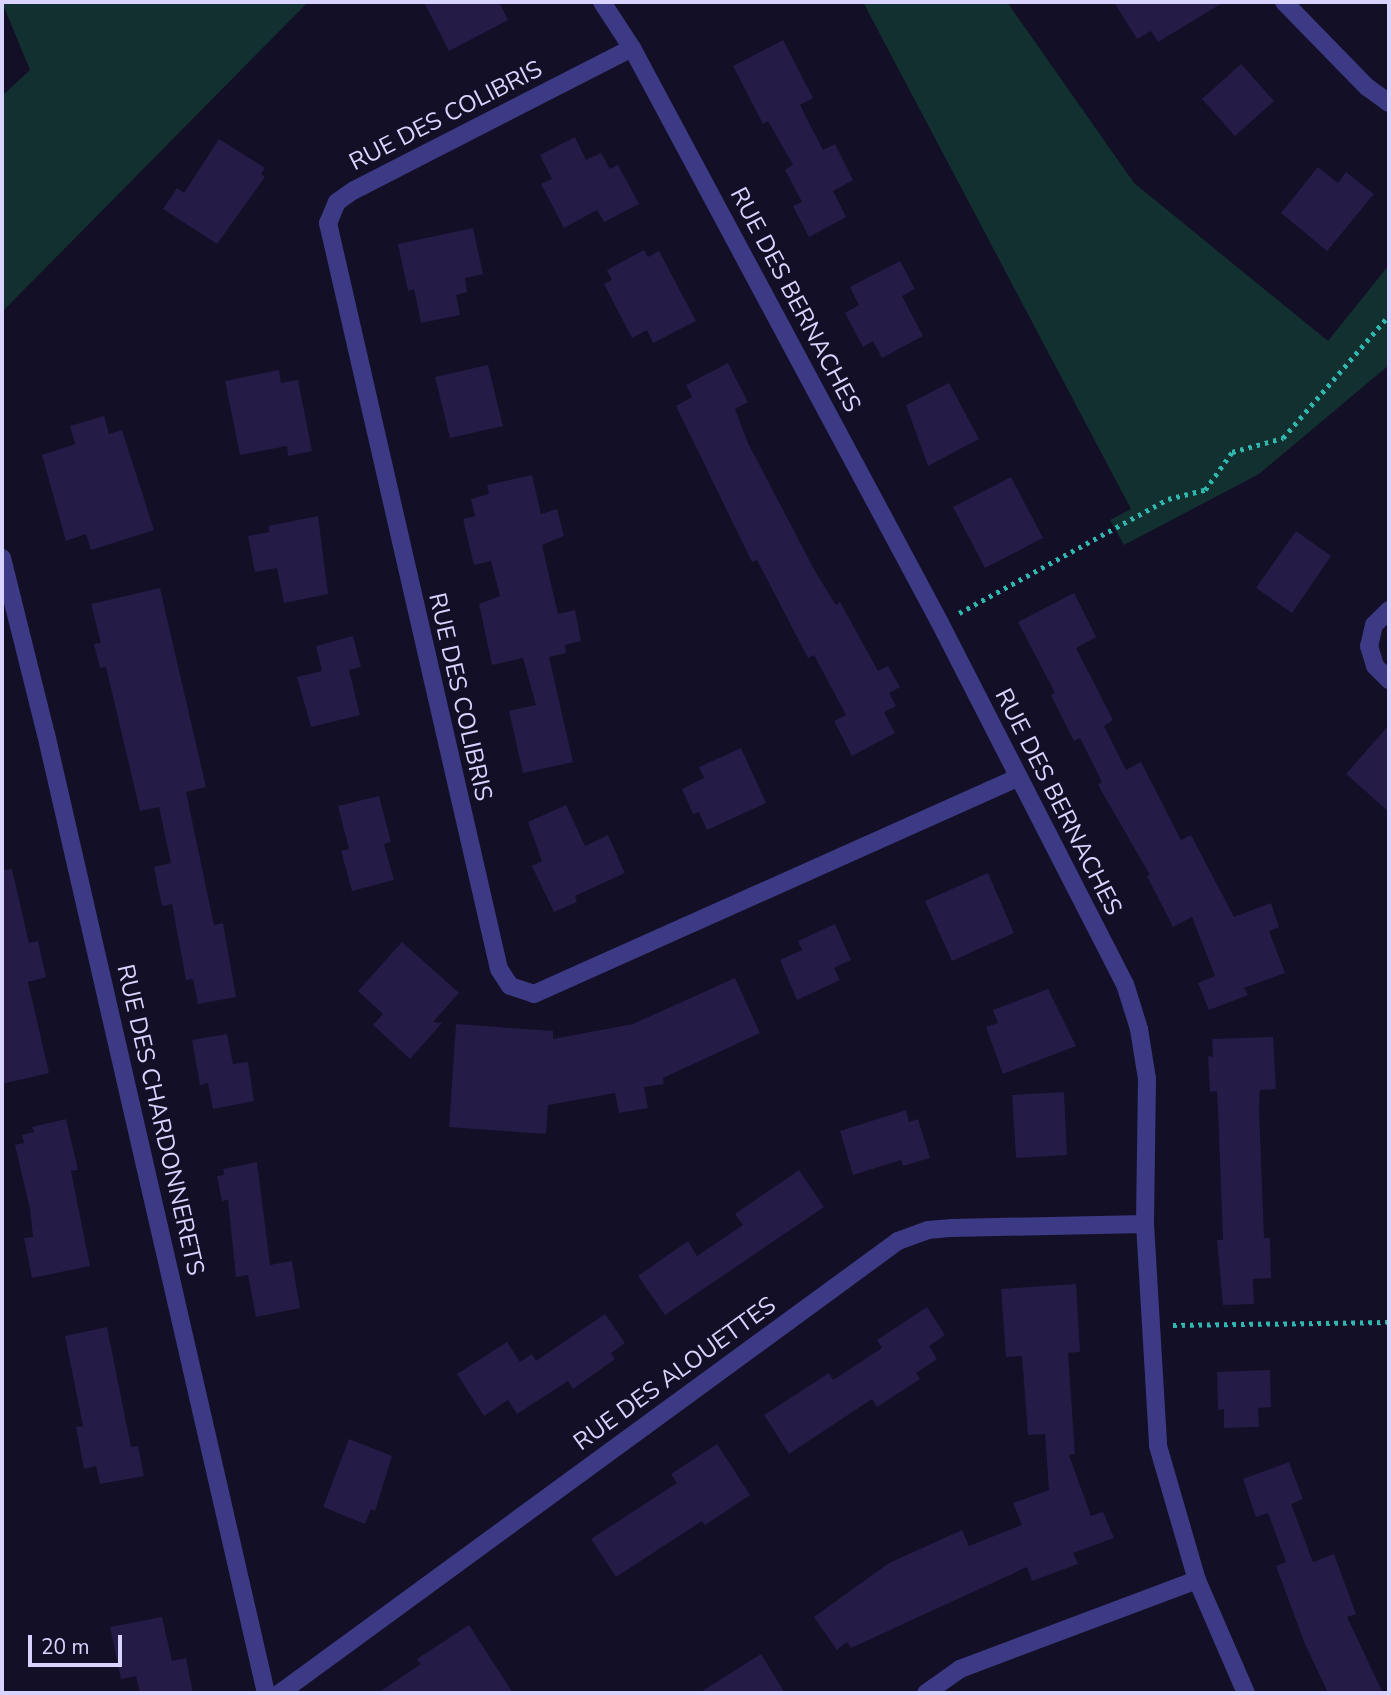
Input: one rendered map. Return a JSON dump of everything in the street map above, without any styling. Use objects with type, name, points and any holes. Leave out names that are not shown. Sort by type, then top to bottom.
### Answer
[{"type":"street","name":"RUE DES BERNACHES","points":[[602,2],[632,48],[940,623],[1017,778],[1125,984],[1139,1029],[1147,1079],[1145,1224],[1158,1446],[1197,1580],[1247,1693]]},
{"type":"street","points":[[1284,2],[1367,87],[1389,103]]},
{"type":"street","name":"RUE DES COLIBRIS","points":[[632,48],[354,190],[337,202],[328,223],[499,969],[510,986],[534,994],[1017,778]]},
{"type":"street","name":"RUE DES CHARDONNERETS","points":[[2,558],[46,734],[266,1693]]},
{"type":"street","points":[[1389,610],[1374,625],[1369,646],[1375,666],[1389,680]]},
{"type":"street","name":"RUE DES ALOUETTES","points":[[280,1693],[898,1241],[928,1230],[952,1228],[1145,1224]]},
{"type":"street","points":[[926,1693],[960,1669],[1197,1580]]},
{"type":"path","points":[[940,623],[1168,499],[1205,490],[1232,452],[1283,438],[1389,315]]},
{"type":"path","points":[[1150,1326],[1389,1322]]},
{"type":"green space","points":[[2,2],[308,2],[2,312],[2,96],[30,70]]},
{"type":"green space","points":[[863,2],[1007,2],[1134,183],[1328,341],[1389,265],[1389,365],[1259,474],[1124,545],[1110,520],[1131,509]]},
{"type":"building","points":[[424,2],[499,2],[508,20],[449,51]]},
{"type":"building","points":[[1114,2],[1224,2],[1158,42],[1151,31],[1137,39]]},
{"type":"building","points":[[783,40],[813,98],[800,105],[823,150],[835,144],[853,180],[833,191],[846,217],[809,237],[793,206],[802,202],[785,170],[793,165],[768,121],[763,124],[733,66]]},
{"type":"building","points":[[1241,64],[1274,101],[1235,136],[1202,99]]},
{"type":"building","points":[[575,137],[586,160],[601,153],[610,169],[618,165],[639,204],[604,222],[597,210],[564,228],[541,184],[552,179],[540,155]]},
{"type":"building","points":[[219,139],[265,168],[261,174],[265,177],[217,244],[163,209],[177,188],[184,193]]},
{"type":"building","points":[[1318,167],[1338,183],[1346,172],[1374,194],[1327,251],[1281,213]]},
{"type":"building","points":[[473,228],[483,274],[465,278],[467,292],[456,295],[460,315],[421,323],[414,289],[408,291],[398,244]]},
{"type":"building","points":[[644,250],[648,257],[659,251],[696,321],[653,343],[647,330],[632,338],[604,284],[612,280],[607,270]]},
{"type":"building","points":[[900,261],[915,289],[902,296],[923,336],[882,358],[873,341],[863,347],[845,313],[859,305],[850,287]]},
{"type":"building","points":[[728,363],[748,402],[735,409],[748,443],[816,573],[836,605],[840,602],[878,671],[888,666],[900,687],[889,693],[896,706],[884,712],[895,733],[852,756],[834,721],[846,715],[814,655],[808,658],[757,560],[752,562],[676,406],[692,397],[686,385]]},
{"type":"building","points":[[488,365],[503,426],[450,438],[435,377]]},
{"type":"building","points":[[279,370],[281,383],[298,380],[312,451],[288,456],[287,446],[240,455],[225,381]]},
{"type":"building","points":[[949,383],[979,439],[928,466],[906,405]]},
{"type":"building","points":[[104,416],[109,434],[122,430],[154,530],[91,550],[86,534],[66,541],[42,455],[75,444],[70,426]]},
{"type":"building","points":[[532,475],[541,514],[557,509],[564,536],[542,545],[558,614],[575,610],[581,641],[565,645],[566,653],[549,657],[573,762],[523,773],[509,711],[536,705],[523,658],[492,665],[479,604],[500,596],[491,561],[474,565],[463,519],[475,516],[471,499],[489,494],[487,485]]},
{"type":"building","points":[[1011,477],[1043,538],[985,568],[953,507]]},
{"type":"building","points":[[318,516],[328,594],[284,603],[277,568],[255,572],[248,536],[270,532],[268,526]]},
{"type":"building","points":[[1296,531],[1331,556],[1292,613],[1256,588]]},
{"type":"building","points":[[160,588],[206,787],[186,792],[214,925],[223,923],[236,997],[198,1004],[193,979],[186,980],[172,904],[162,906],[154,867],[171,863],[159,807],[140,811],[106,667],[100,668],[94,644],[101,643],[91,604]]},
{"type":"building","points":[[1074,593],[1096,637],[1076,648],[1113,720],[1104,726],[1126,770],[1141,762],[1181,840],[1191,835],[1234,917],[1271,903],[1279,927],[1269,931],[1285,973],[1244,988],[1248,995],[1209,1010],[1198,983],[1215,976],[1192,917],[1173,927],[1147,876],[1150,875],[1098,785],[1102,782],[1080,738],[1074,741],[1051,695],[1055,693],[1018,622]]},
{"type":"building","points":[[353,636],[361,667],[349,670],[360,715],[311,727],[297,677],[322,671],[316,646]]},
{"type":"building","points":[[1389,725],[1389,812],[1346,774]]},
{"type":"building","points":[[741,748],[766,803],[707,830],[699,812],[693,814],[682,789],[704,778],[699,767]]},
{"type":"building","points":[[379,796],[391,842],[384,844],[394,880],[352,891],[341,851],[349,849],[338,806]]},
{"type":"building","points":[[566,805],[585,846],[608,835],[625,873],[575,896],[577,902],[554,912],[532,866],[542,861],[528,822]]},
{"type":"building","points":[[12,869],[29,943],[38,941],[46,977],[28,982],[49,1073],[2,1084],[2,870]]},
{"type":"building","points":[[988,873],[1014,933],[952,961],[925,901]]},
{"type":"building","points":[[835,924],[851,960],[834,968],[840,980],[797,1000],[780,960],[802,950],[798,941]]},
{"type":"building","points":[[402,942],[459,993],[433,1022],[442,1023],[410,1059],[373,1025],[383,1014],[358,991]]},
{"type":"building","points":[[735,978],[760,1033],[663,1078],[664,1084],[644,1087],[648,1108],[619,1113],[615,1093],[548,1105],[546,1134],[449,1127],[456,1024],[553,1031],[553,1039],[633,1024]]},
{"type":"building","points":[[1048,989],[1076,1046],[1003,1074],[986,1027],[998,1023],[993,1010]]},
{"type":"building","points":[[227,1034],[233,1064],[248,1062],[254,1101],[213,1109],[208,1083],[200,1085],[192,1040]]},
{"type":"building","points":[[1273,1037],[1276,1089],[1260,1090],[1259,1108],[1264,1238],[1270,1238],[1271,1278],[1253,1279],[1254,1304],[1223,1305],[1217,1240],[1223,1240],[1217,1091],[1210,1092],[1208,1056],[1213,1057],[1212,1039]]},
{"type":"building","points":[[1064,1092],[1067,1155],[1016,1158],[1012,1095]]},
{"type":"building","points":[[906,1110],[909,1122],[918,1119],[930,1158],[903,1166],[901,1160],[853,1175],[840,1131]]},
{"type":"building","points":[[66,1119],[78,1170],[71,1171],[90,1266],[32,1278],[24,1238],[33,1237],[30,1209],[15,1145],[24,1143],[22,1135],[34,1132],[32,1127]]},
{"type":"building","points":[[257,1162],[270,1265],[292,1261],[300,1308],[256,1317],[248,1275],[236,1277],[228,1200],[222,1201],[217,1176],[224,1175],[223,1169]]},
{"type":"building","points":[[799,1170],[824,1207],[665,1315],[638,1276],[688,1241],[697,1256],[743,1225],[735,1214]]},
{"type":"building","points":[[1076,1284],[1080,1352],[1068,1353],[1075,1454],[1069,1455],[1091,1516],[1103,1512],[1114,1538],[1073,1553],[1078,1564],[1032,1581],[1027,1567],[851,1648],[847,1642],[837,1650],[814,1617],[889,1563],[962,1530],[969,1546],[1022,1525],[1013,1503],[1049,1490],[1045,1434],[1028,1435],[1022,1356],[1006,1357],[1001,1289]]},
{"type":"building","points":[[927,1307],[945,1335],[929,1346],[937,1359],[916,1373],[920,1379],[877,1407],[872,1399],[789,1454],[764,1415],[829,1373],[833,1380],[882,1348],[877,1340]]},
{"type":"building","points":[[605,1314],[625,1343],[611,1353],[615,1359],[573,1389],[568,1381],[517,1414],[508,1400],[484,1416],[457,1374],[507,1342],[520,1362],[532,1354],[536,1361]]},
{"type":"building","points":[[107,1327],[131,1447],[138,1446],[144,1476],[100,1484],[96,1466],[84,1469],[76,1427],[83,1426],[65,1336]]},
{"type":"building","points":[[1270,1370],[1271,1407],[1258,1408],[1259,1427],[1224,1428],[1224,1409],[1218,1410],[1217,1372]]},
{"type":"building","points":[[349,1439],[392,1456],[375,1511],[371,1509],[365,1524],[323,1507]]},
{"type":"building","points":[[717,1444],[750,1495],[705,1525],[702,1521],[616,1577],[591,1539],[677,1483],[671,1474]]},
{"type":"building","points":[[1289,1462],[1303,1499],[1291,1504],[1313,1562],[1334,1554],[1356,1614],[1347,1617],[1383,1693],[1328,1693],[1305,1644],[1276,1566],[1286,1562],[1268,1513],[1256,1517],[1243,1479]]},
{"type":"building","points":[[162,1617],[172,1661],[186,1658],[193,1693],[140,1693],[136,1676],[121,1679],[110,1627]]},
{"type":"building","points":[[469,1625],[513,1693],[378,1693],[421,1664],[417,1659]]},
{"type":"building","points":[[761,1654],[785,1693],[699,1693]]}]
